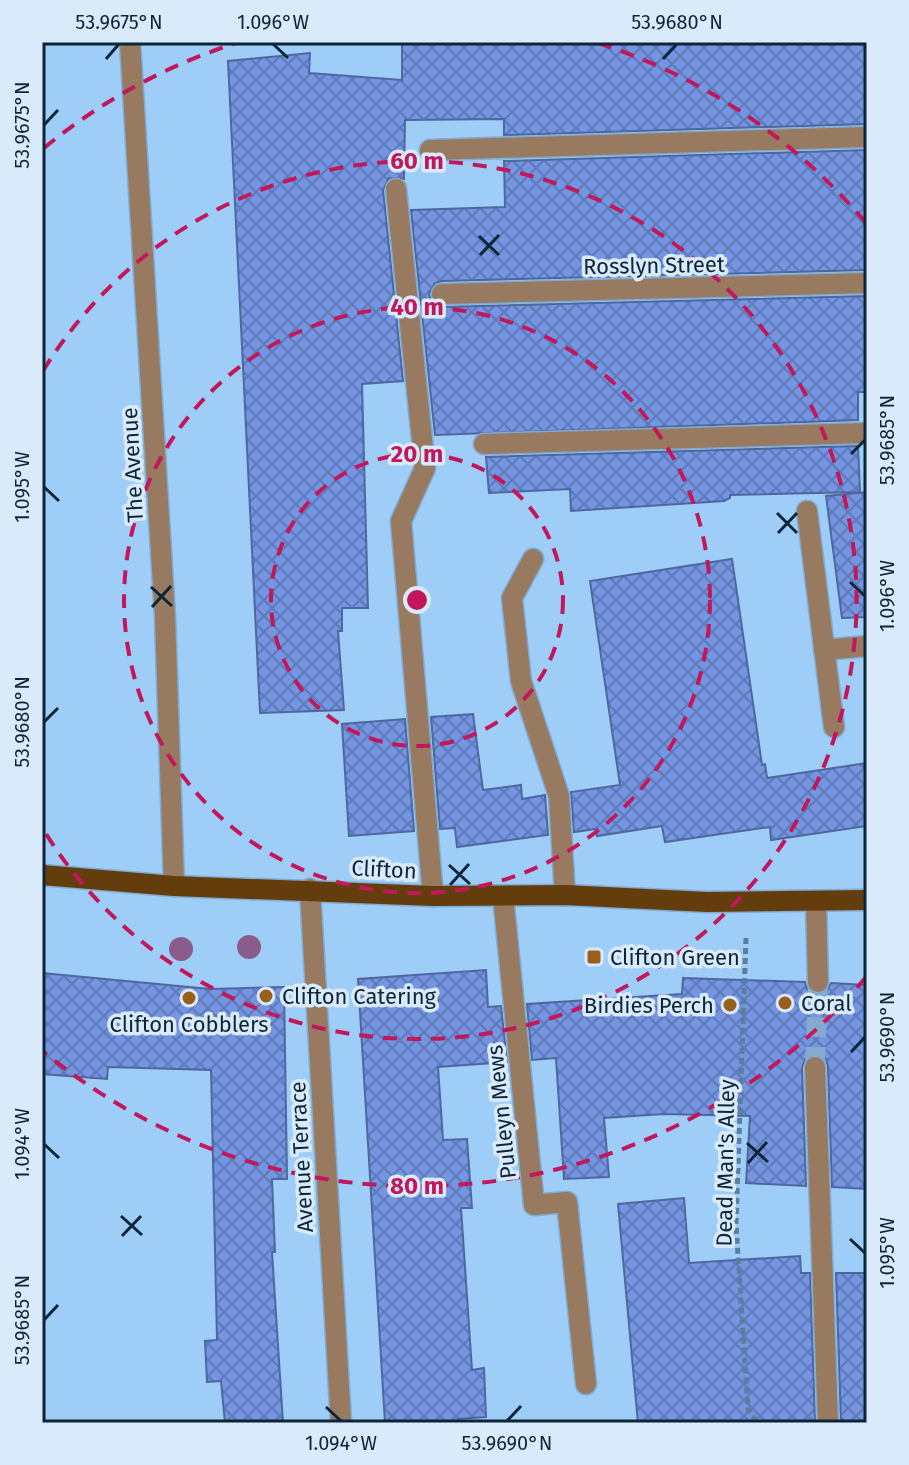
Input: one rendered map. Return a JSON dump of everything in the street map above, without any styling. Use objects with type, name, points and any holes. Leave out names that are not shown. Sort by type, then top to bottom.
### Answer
[{"type":"main road","name":"Clifton","points":[[42,875],[174,886],[433,896],[867,900]]},
{"type":"street","name":"The Avenue","points":[[130,42],[165,617],[174,886]]},
{"type":"street","points":[[430,150],[867,137]]},
{"type":"street","points":[[396,189],[425,468],[401,521],[433,896]]},
{"type":"street","name":"Rosslyn Street","points":[[442,294],[867,283]]},
{"type":"street","points":[[484,444],[867,433]]},
{"type":"street","points":[[807,511],[834,727]]},
{"type":"street","points":[[533,559],[512,598],[521,681],[559,796],[565,895]]},
{"type":"street","points":[[824,650],[867,646]]},
{"type":"street","name":"Avenue Terrace","points":[[310,889],[341,1423]]},
{"type":"street","name":"Pulleyn Mews","points":[[503,896],[534,1205],[567,1202],[586,1384]]},
{"type":"street","points":[[816,901],[818,982]]},
{"type":"street","points":[[815,1067],[828,1423]]},
{"type":"path","name":"Dead Man's Alley","points":[[745,901],[747,964],[736,1224],[748,1409],[757,1423]]},
{"type":"building","points":[[402,42],[867,42],[867,124],[504,135],[504,119],[405,120],[404,179],[389,178],[383,190],[403,381],[362,384],[368,608],[342,608],[342,631],[338,631],[344,710],[260,713],[228,61],[310,53],[309,73],[402,80]]},
{"type":"building","points":[[867,150],[867,270],[442,281],[435,283],[429,294],[431,301],[442,307],[867,296],[867,392],[858,392],[858,420],[435,435],[411,210],[505,207],[504,161]]},
{"type":"building","points":[[858,446],[860,492],[730,495],[724,501],[571,511],[570,489],[489,493],[486,457]]},
{"type":"building","points":[[867,492],[867,617],[842,618],[826,496]]},
{"type":"building","points":[[732,559],[762,765],[765,764],[767,778],[867,763],[867,826],[771,840],[770,827],[665,842],[662,826],[597,836],[596,829],[574,832],[571,792],[620,785],[590,581]]},
{"type":"building","points":[[473,714],[483,790],[521,785],[522,799],[545,795],[548,835],[457,847],[455,828],[440,829],[431,717]]},
{"type":"building","points":[[405,719],[414,831],[349,836],[342,724]]},
{"type":"building","points":[[486,970],[488,1007],[501,1006],[507,1062],[438,1067],[443,1140],[467,1139],[472,1208],[461,1208],[472,1370],[484,1368],[486,1417],[458,1419],[458,1423],[385,1423],[358,979]]},
{"type":"building","points":[[42,973],[210,989],[284,987],[287,1179],[272,1179],[275,1252],[272,1252],[283,1423],[225,1423],[221,1381],[207,1382],[205,1341],[217,1340],[211,1070],[108,1067],[107,1079],[42,1074]]},
{"type":"building","points":[[683,978],[805,982],[807,989],[818,995],[825,993],[831,983],[867,985],[867,1189],[832,1187],[828,1067],[826,1059],[815,1054],[807,1056],[802,1067],[806,1186],[746,1183],[750,1116],[664,1114],[604,1118],[609,1177],[564,1179],[556,1058],[532,1060],[527,1004],[682,994]]},
{"type":"building","points":[[684,1198],[689,1263],[800,1256],[801,1273],[810,1273],[815,1423],[638,1423],[618,1204]]},
{"type":"building","points":[[836,1273],[867,1273],[867,1423],[841,1423]]},
{"type":"tunnel","points":[[815,1067],[818,982]]},
{"type":"place","name":"Clifton Green","points":[[594,957]]},
{"type":"place","name":"Clifton Catering","points":[[266,996]]},
{"type":"place","name":"Clifton Cobblers","points":[[189,998]]},
{"type":"place","name":"Coral","points":[[785,1003]]},
{"type":"place","name":"Birdies Perch","points":[[730,1005]]}]
